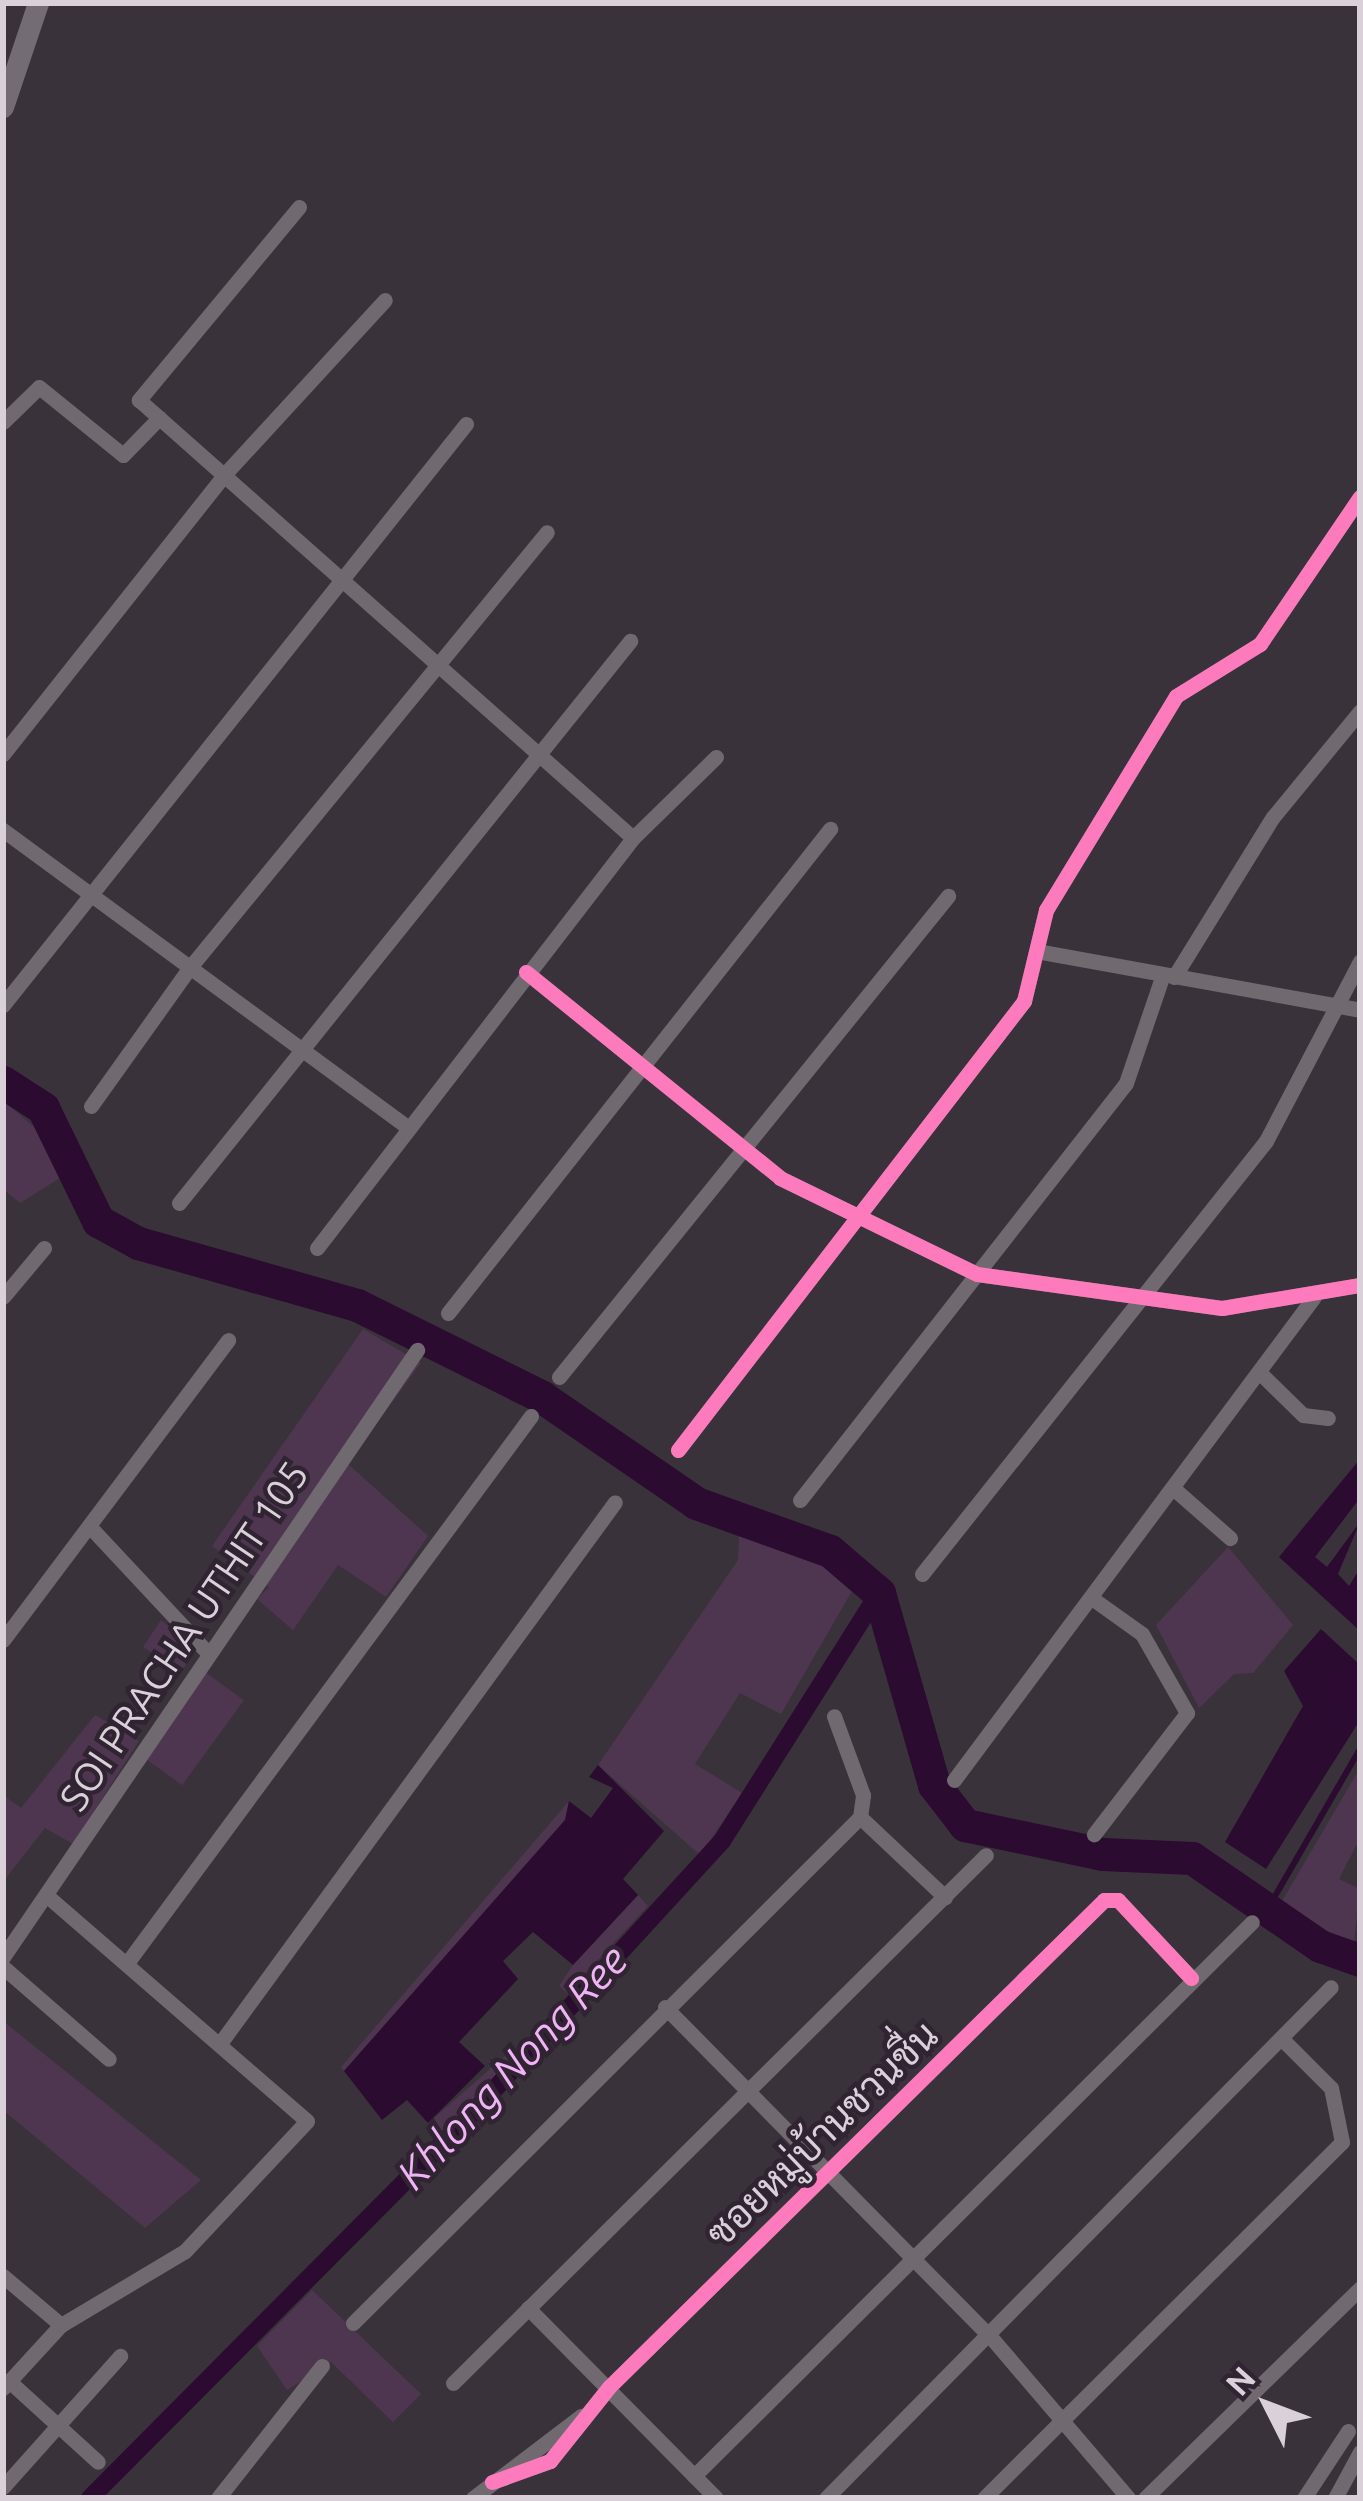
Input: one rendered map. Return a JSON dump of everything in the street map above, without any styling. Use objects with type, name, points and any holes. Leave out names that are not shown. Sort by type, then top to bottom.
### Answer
[{"type":"main road","points":[[3,107],[38,3]]},
{"type":"street","points":[[299,207],[139,389],[159,418],[335,579],[532,755],[633,838]]},
{"type":"street","points":[[3,754],[223,476],[385,300]]},
{"type":"street","points":[[3,422],[38,387],[123,455],[159,418]]},
{"type":"street","points":[[3,1005],[85,890],[466,424]]},
{"type":"street","points":[[678,1450],[848,1220],[1024,1001],[1042,952],[1046,910],[1176,697],[1259,644],[1360,497]]},
{"type":"street","points":[[91,1106],[191,966],[431,665],[547,532]]},
{"type":"street","points":[[179,1203],[532,755],[630,641]]},
{"type":"street","points":[[800,1500],[1126,1083],[1168,977],[1273,817],[1360,711]]},
{"type":"street","points":[[317,1248],[406,1126],[633,838],[716,757]]},
{"type":"street","points":[[3,830],[406,1126]]},
{"type":"street","points":[[448,1312],[637,1060],[830,830]]},
{"type":"street","points":[[560,1377],[948,896]]},
{"type":"street","points":[[1042,952],[1168,977],[1332,1000],[1360,1010]]},
{"type":"street","points":[[922,1574],[1128,1302],[1284,1115],[1332,1000],[1360,961]]},
{"type":"street","points":[[526,972],[742,1150],[848,1220],[977,1274],[1128,1302],[1222,1308],[1314,1297],[1360,1285]]},
{"type":"street","points":[[3,1297],[44,1248]]},
{"type":"street","points":[[954,1780],[1314,1297]]},
{"type":"street","points":[[3,1640],[228,1340]]},
{"type":"street","name":"SOI PRACHA UTHIT 105","points":[[3,1957],[50,1898],[208,1653],[417,1350]]},
{"type":"street","points":[[1258,1372],[1303,1414],[1328,1418]]},
{"type":"street","points":[[127,1963],[531,1417]]},
{"type":"street","points":[[1173,1488],[1230,1538]]},
{"type":"street","points":[[221,2042],[615,1502]]},
{"type":"street","points":[[91,1528],[208,1653]]},
{"type":"street","points":[[1093,1599],[1142,1634],[1186,1713],[1094,1834]]},
{"type":"street","points":[[353,2323],[664,2007],[860,1817],[863,1795],[834,1716]]},
{"type":"street","points":[[860,1817],[945,1897]]},
{"type":"street","points":[[453,2383],[986,1855]]},
{"type":"street","points":[[50,1898],[307,2121],[185,2251],[61,2325],[6,2384],[98,2462]]},
{"type":"street","name":"ซอยหมู่บ้านชวนชื่น","points":[[492,2482],[550,2461],[581,2416],[609,2387],[1104,1900],[1118,1900],[1191,1978]]},
{"type":"street","points":[[694,2476],[1252,1922]]},
{"type":"street","points":[[3,1967],[109,2059]]},
{"type":"street","points":[[826,2498],[1284,2041],[1331,1987]]},
{"type":"street","name":"ซอยหมู่บ้านชวนชื่น","points":[[664,2007],[989,2335],[1059,2424],[1129,2498]]},
{"type":"street","points":[[984,2498],[1342,2142],[1331,2088],[1284,2041]]},
{"type":"street","points":[[3,2276],[61,2325]]},
{"type":"street","points":[[1145,2498],[1360,2290]]},
{"type":"street","points":[[528,2308],[716,2498]]},
{"type":"street","points":[[3,2487],[120,2356]]},
{"type":"street","points":[[218,2498],[322,2366]]},
{"type":"street","points":[[1304,2498],[1348,2432]]},
{"type":"street","points":[[1335,2498],[1360,2452]]},
{"type":"street","points":[[473,2498],[492,2482],[508,2498]]},
{"type":"shaded area","points":[[3,1100],[41,1133],[60,1178],[20,1203],[3,1189]]},
{"type":"shaded area","points":[[363,1329],[421,1363],[347,1463],[428,1536],[386,1597],[338,1565],[293,1630],[257,1599],[269,1587],[212,1546]]},
{"type":"shaded area","points":[[1360,1459],[1360,1498],[1315,1557],[1327,1567],[1360,1522],[1338,1574],[1349,1586],[1360,1568],[1360,1631],[1279,1557]]},
{"type":"shaded area","points":[[765,1532],[856,1584],[781,1714],[740,1693],[695,1764],[742,1793],[700,1855],[598,1765],[738,1560],[739,1534]]},
{"type":"shaded area","points":[[1228,1547],[1293,1625],[1253,1673],[1234,1674],[1199,1708],[1156,1625]]},
{"type":"shaded area","points":[[161,1620],[197,1649],[181,1672],[143,1647]]},
{"type":"shaded area","points":[[1321,1629],[1360,1665],[1360,1720],[1266,1869],[1225,1842],[1303,1706],[1284,1671]]},
{"type":"shaded area","points":[[205,1672],[244,1700],[182,1785],[143,1757]]},
{"type":"shaded area","points":[[95,1715],[139,1741],[73,1844],[45,1828],[3,1882],[3,1795],[21,1808]]},
{"type":"shaded area","points":[[598,1765],[664,1831],[623,1879],[638,1895],[573,1965],[533,1932],[503,1961],[518,1979],[459,2042],[485,2066],[428,2123],[407,2100],[382,2120],[344,2071],[565,1820],[569,1801],[591,1818],[613,1788],[589,1777]]},
{"type":"shaded area","points":[[1360,1768],[1360,1838],[1339,1879],[1360,1889],[1354,1944],[1278,1908]]},
{"type":"shaded area","points":[[569,1801],[565,1820],[344,2071],[341,2067]]},
{"type":"shaded area","points":[[638,1895],[648,1906],[567,1993],[559,1986],[573,1965]]},
{"type":"shaded area","points":[[3,2021],[201,2180],[145,2228],[3,2110]]},
{"type":"shaded area","points":[[505,2056],[511,2062],[440,2136],[428,2123]]},
{"type":"shaded area","points":[[312,2290],[421,2394],[393,2422],[331,2362],[287,2390],[257,2346]]},
{"type":"waterway","points":[[3,1082],[43,1108],[98,1221],[138,1243],[357,1305],[542,1397],[696,1503],[830,1551],[879,1593],[934,1785],[965,1825],[1103,1854],[1192,1858],[1320,1946],[1360,1960]]},
{"type":"waterway","name":"Khlong Nong Ree","points":[[90,2498],[470,2116],[722,1841],[879,1593]]},
{"type":"waterway","points":[[1267,1910],[1360,1749]]},
{"type":"cycle path","points":[[678,1450],[1024,1001],[1046,910],[1176,696],[1260,644],[1360,497]]},
{"type":"cycle path","points":[[526,972],[780,1178],[977,1274],[1222,1308],[1360,1285]]},
{"type":"cycle path","points":[[492,2482],[550,2461],[609,2387],[1104,1900],[1118,1900],[1191,1978]]}]
